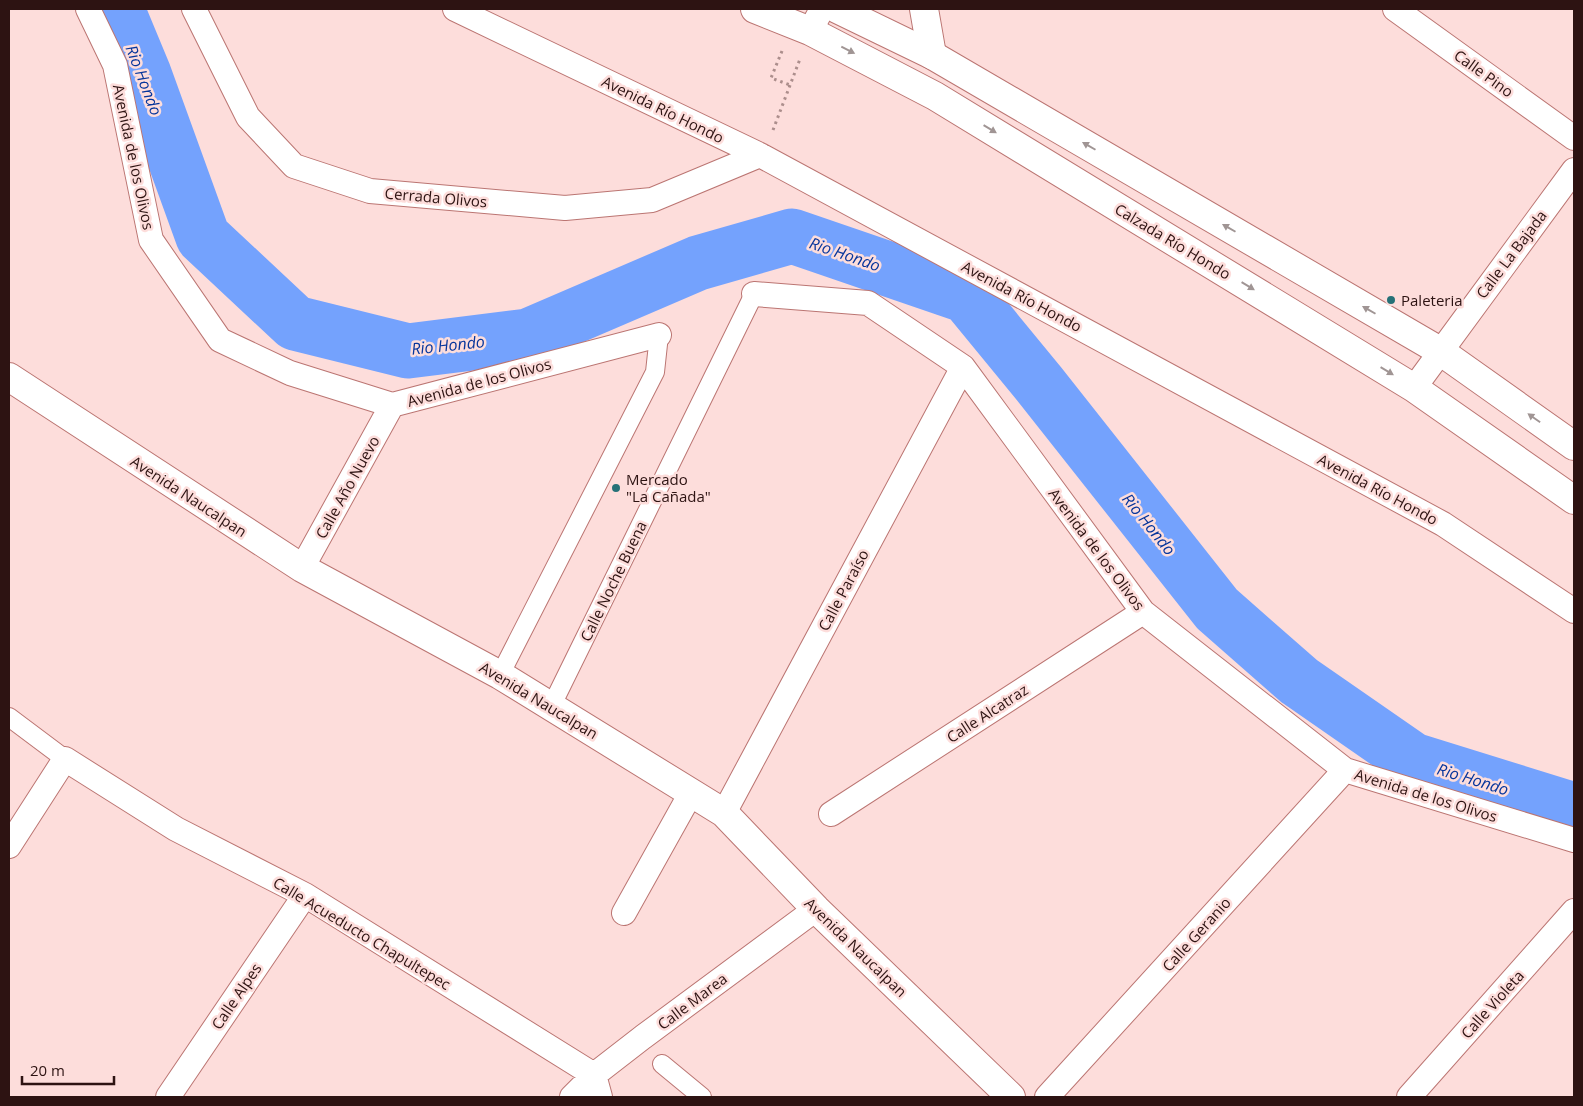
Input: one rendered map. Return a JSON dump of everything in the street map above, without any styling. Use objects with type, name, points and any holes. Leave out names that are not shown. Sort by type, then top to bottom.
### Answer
[{"type":"main road","name":"Calzada Río Hondo","points":[[755,9],[816,20],[935,96],[1414,388],[1574,500]]},
{"type":"main road","points":[[837,9],[932,55],[1440,351],[1574,446]]},
{"type":"main road","points":[[924,9],[932,55]]},
{"type":"main road","name":"Avenida Naucalpan","points":[[9,377],[302,568],[500,675],[724,813],[816,909],[1011,1097]]},
{"type":"street","name":"Avenida de los Olivos","points":[[88,9],[115,65],[151,240],[220,340],[290,373],[392,405],[659,335]]},
{"type":"street","name":"Cerrada Olivos","points":[[194,9],[248,117],[294,166],[370,191],[564,208],[652,200],[760,155]]},
{"type":"street","name":"Avenida Río Hondo","points":[[455,9],[760,155],[1443,524],[1574,611]]},
{"type":"street","name":"Calle Pino","points":[[1395,9],[1574,138]]},
{"type":"street","name":"Calle La Bajada","points":[[1414,388],[1574,170]]},
{"type":"street","name":"Avenida de los Olivos","points":[[754,294],[868,303],[963,367],[1143,612],[1346,770],[1574,840]]},
{"type":"street","name":"Calle Noche Buena","points":[[551,707],[754,294]]},
{"type":"street","points":[[500,675],[655,372],[659,335]]},
{"type":"street","name":"Calle Paraíso","points":[[724,813],[963,367]]},
{"type":"street","name":"Calle Año Nuevo","points":[[302,568],[392,405]]},
{"type":"street","name":"Calle Alcatraz","points":[[830,814],[1143,612]]},
{"type":"street","name":"Calle Acueducto Chapultepec","points":[[9,717],[65,758],[176,829],[305,895],[597,1086]]},
{"type":"street","points":[[9,846],[65,758]]},
{"type":"street","name":"Calle Geranio","points":[[1047,1097],[1346,770]]},
{"type":"street","points":[[624,913],[691,793]]},
{"type":"street","name":"Calle Alpes","points":[[168,1097],[305,895]]},
{"type":"street","name":"Calle Marea","points":[[572,1097],[597,1086],[816,909]]},
{"type":"street","name":"Calle Violeta","points":[[1410,1097],[1574,911]]},
{"type":"street","points":[[662,1064],[702,1097]]},
{"type":"path","points":[[760,155],[771,134],[816,20]]},
{"type":"waterway","name":"Rio Hondo","points":[[117,9],[144,74],[203,237],[295,323],[408,351],[528,336],[698,263],[792,236],[967,296],[1217,609],[1299,681],[1413,760],[1574,810]]},
{"type":"place","name":"Paleteria","points":[[1391,300]]},
{"type":"place","name":"Mercado \"La Cañada\"","points":[[616,488]]}]
